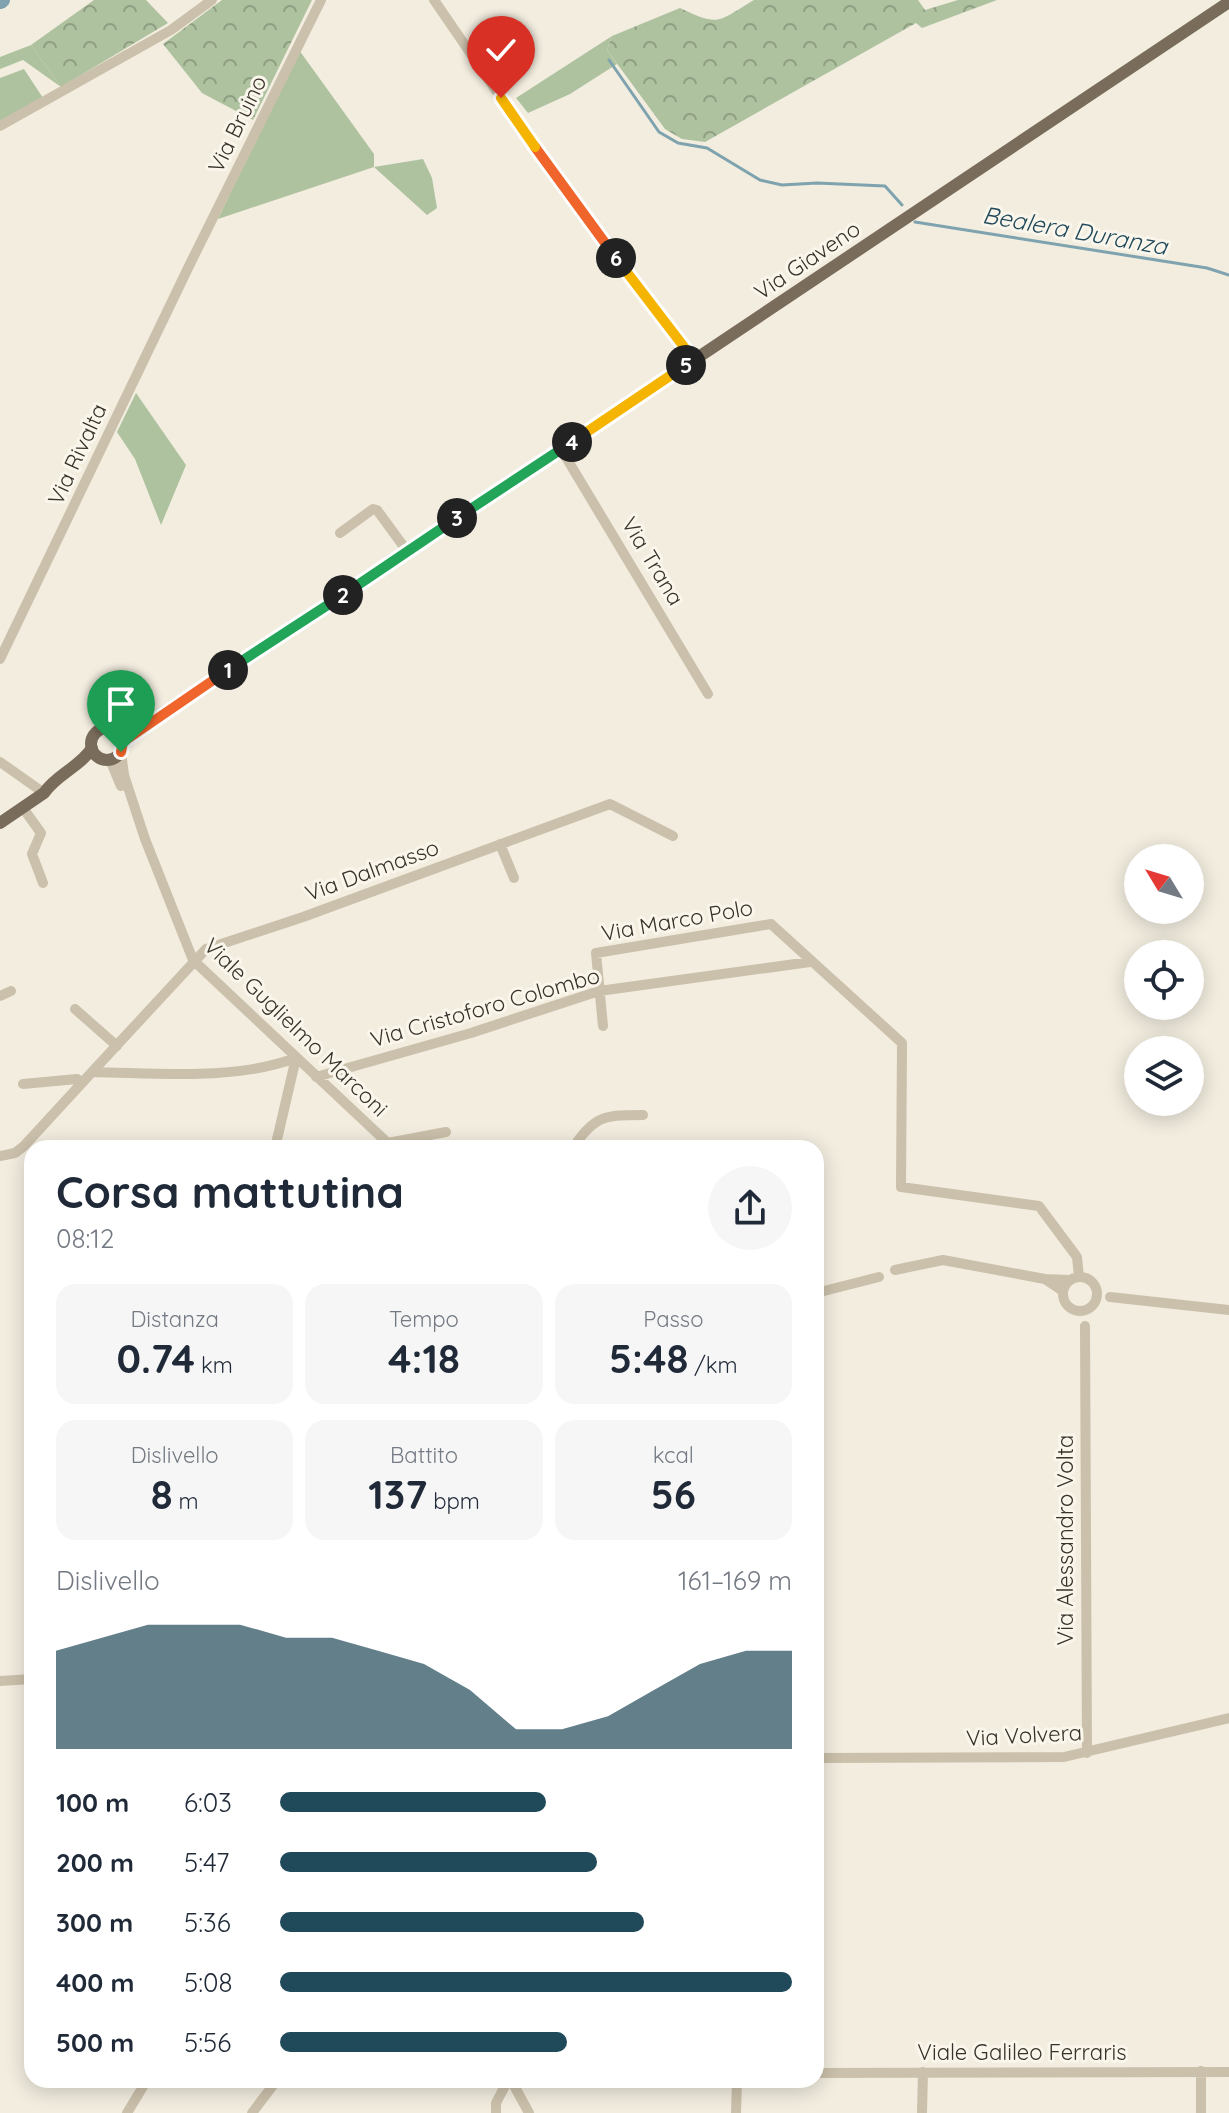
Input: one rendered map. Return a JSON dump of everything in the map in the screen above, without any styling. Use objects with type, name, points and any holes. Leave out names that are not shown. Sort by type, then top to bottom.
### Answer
[{"type":"main road","name":"Via Giaveno","points":[[115,749],[162,713],[1229,2]]},
{"type":"main road","points":[[44,793],[86,758],[92,748],[93,737],[100,730],[110,728],[115,749]]},
{"type":"main road","points":[[92,748],[96,755],[115,749]]},
{"type":"main road","points":[[0,823],[115,749]]},
{"type":"street","points":[[0,126],[171,30],[212,0]]},
{"type":"street","name":"Via Bruino","points":[[189,266],[321,0]]},
{"type":"street","points":[[434,0],[568,195],[694,360]]},
{"type":"street","name":"Via Rivalta","points":[[0,659],[189,266]]},
{"type":"street","name":"Via Trana","points":[[561,449],[708,694]]},
{"type":"street","points":[[340,533],[373,509],[377,510],[407,551]]},
{"type":"street","name":"Viale Guglielmo Marconi","points":[[115,749],[145,839],[193,960],[385,1140]]},
{"type":"street","points":[[0,762],[44,793]]},
{"type":"street","name":"Via Dalmasso","points":[[30,1140],[206,949],[303,917],[610,804],[673,836]]},
{"type":"street","points":[[23,808],[41,833],[32,854],[43,883]]},
{"type":"street","points":[[500,844],[514,878]]},
{"type":"street","name":"Via Marco Polo","points":[[603,1026],[596,953],[771,924],[902,1043],[901,1187],[1039,1206],[1077,1257],[1074,1279]]},
{"type":"street","name":"Via Cristoforo Colombo","points":[[316,1077],[471,1033],[599,991],[810,962]]},
{"type":"street","points":[[75,1009],[117,1046]]},
{"type":"street","points":[[92,1072],[217,1073],[272,1067],[296,1058]]},
{"type":"street","points":[[277,1140],[296,1058]]},
{"type":"street","points":[[23,1084],[77,1079],[82,1083]]},
{"type":"street","points":[[578,1140],[595,1121],[606,1116],[643,1115]]},
{"type":"street","points":[[412,1140],[446,1132]]},
{"type":"street","name":"Via Dalmasso","points":[[0,1156],[15,1153],[24,1146]]},
{"type":"street","points":[[895,1270],[943,1260],[1045,1279],[1089,1279],[1093,1300]]},
{"type":"street","points":[[824,1291],[879,1277]]},
{"type":"street","points":[[1045,1279],[1063,1291],[1065,1302],[1085,1326]]},
{"type":"street","points":[[1063,1291],[1074,1279]]},
{"type":"street","points":[[1073,1309],[1110,1297],[1229,1310]]},
{"type":"street","name":"Via Alessandro Volta","points":[[1087,1753],[1085,1326],[1093,1300]]},
{"type":"street","points":[[0,1681],[24,1680]]},
{"type":"street","name":"Via Volvera","points":[[824,1758],[1022,1758],[1087,1753],[1229,1718]]},
{"type":"street","points":[[1201,2071],[1201,2113]]},
{"type":"street","points":[[922,2113],[923,2072]]},
{"type":"street","name":"Viale Galileo Ferraris","points":[[824,2073],[1229,2072]]},
{"type":"street","points":[[127,2113],[142,2088]]},
{"type":"street","points":[[252,2113],[272,2088]]},
{"type":"street","points":[[496,2113],[496,2103],[505,2088]]},
{"type":"street","points":[[515,2088],[529,2113]]},
{"type":"street","points":[[736,2113],[737,2088]]},
{"type":"green space","points":[[94,0],[146,0],[168,23],[61,87],[31,45]]},
{"type":"green space","points":[[222,0],[312,0],[253,120],[202,93],[163,44]]},
{"type":"green space","points":[[754,0],[918,0],[925,10],[958,0],[997,0],[922,28],[916,23],[705,142],[682,139],[665,129],[607,50],[612,36],[680,8],[711,20],[725,17]]},
{"type":"green space","points":[[612,36],[607,50],[617,64],[570,94],[528,113],[516,98]]},
{"type":"green space","points":[[31,45],[61,87],[23,60],[0,69],[0,57]]},
{"type":"green space","points":[[299,50],[374,154],[374,167],[218,219]]},
{"type":"green space","points":[[24,69],[43,98],[0,121],[0,78]]},
{"type":"green space","points":[[423,159],[432,178],[437,208],[427,215],[374,167]]},
{"type":"green space","points":[[136,393],[186,465],[161,525],[135,459],[117,432]]},
{"type":"waterway","name":"Bealera Duranza","points":[[609,60],[659,132],[678,143],[707,148],[760,180],[782,185],[885,186],[902,205]]},
{"type":"waterway","name":"Bealera Duranza","points":[[915,222],[1207,268],[1229,275]]},
{"type":"route","points":[[121,752],[123,742],[162,713],[694,360],[568,195],[501,98]]}]
